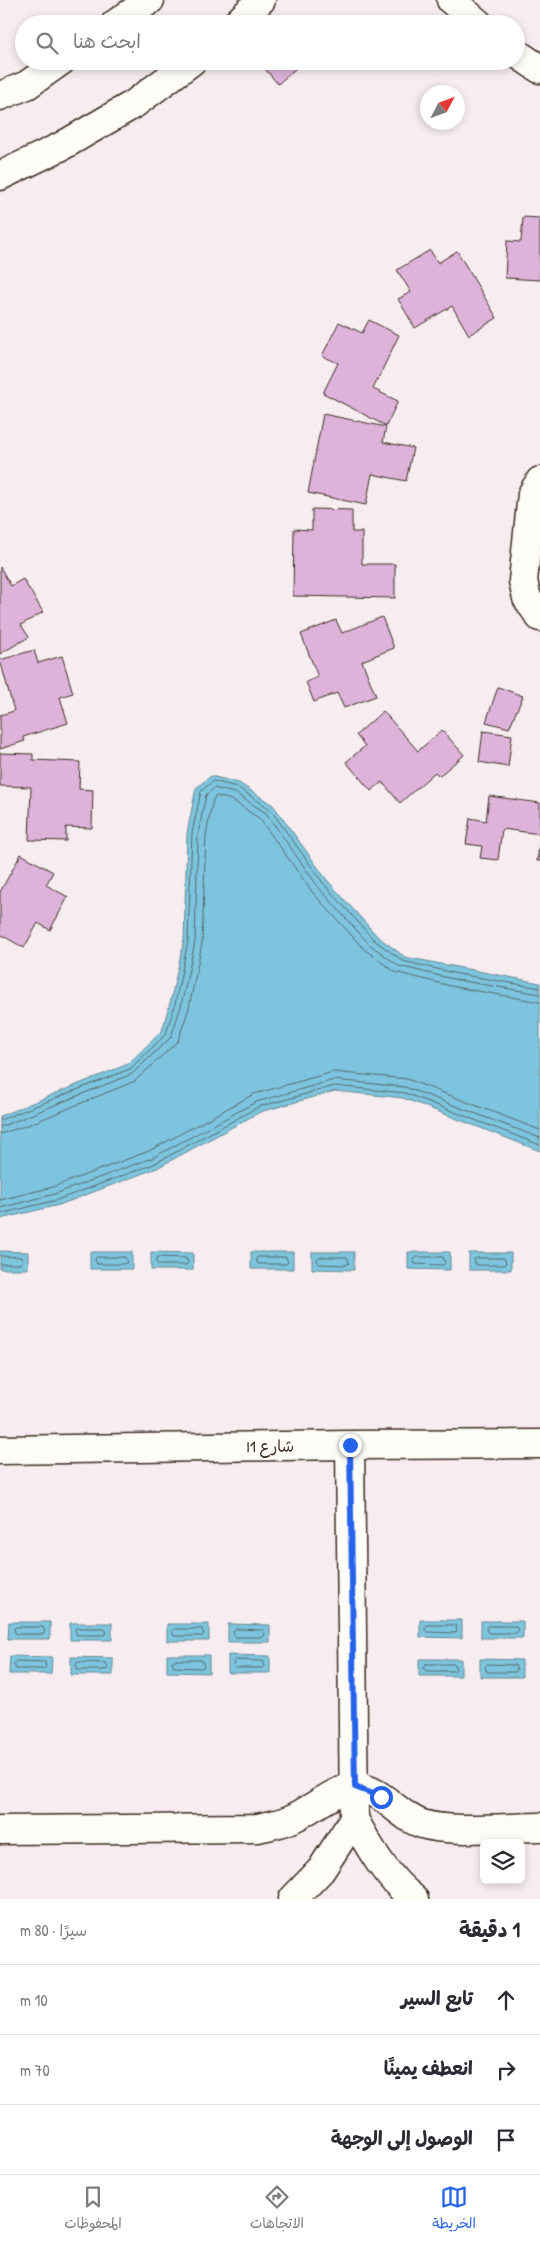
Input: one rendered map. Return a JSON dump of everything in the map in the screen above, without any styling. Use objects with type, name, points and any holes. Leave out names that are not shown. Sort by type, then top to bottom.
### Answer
[{"type":"street","points":[[128,15],[150,0]]},
{"type":"street","points":[[245,15],[261,0]]},
{"type":"street","points":[[451,0],[479,14]]},
{"type":"street","points":[[525,59],[540,69]]},
{"type":"street","points":[[0,96],[27,85],[48,70]]},
{"type":"street","points":[[0,176],[62,146],[134,104],[180,70]]},
{"type":"street","points":[[540,481],[532,494],[523,581],[527,598],[540,618]]},
{"type":"street","name":"I1 شارع","points":[[0,1450],[540,1444]]},
{"type":"street","points":[[350,1445],[354,1819],[369,1848],[388,1874],[414,1899]]},
{"type":"street","points":[[0,1830],[258,1828],[290,1820],[341,1790],[355,1787],[381,1797],[413,1820],[423,1824],[452,1827],[540,1827]]},
{"type":"street","points":[[293,1899],[321,1870],[354,1819]]},
{"type":"water","points":[[211,776],[239,783],[273,805],[327,880],[377,936],[405,957],[540,983],[540,1151],[403,1098],[335,1091],[260,1112],[157,1168],[59,1205],[0,1219],[0,1116],[128,1064],[162,1031],[184,940],[187,833],[196,788]]},
{"type":"water","points":[[0,1251],[28,1252],[28,1269],[0,1269]]},
{"type":"water","points":[[90,1252],[132,1252],[132,1269],[90,1269]]},
{"type":"water","points":[[151,1252],[193,1253],[193,1270],[151,1270]]},
{"type":"water","points":[[251,1252],[293,1252],[293,1269],[251,1269]]},
{"type":"water","points":[[312,1252],[354,1252],[354,1270],[312,1269]]},
{"type":"water","points":[[408,1252],[450,1252],[450,1270],[408,1269]]},
{"type":"water","points":[[469,1253],[511,1253],[511,1270],[469,1270]]},
{"type":"water","points":[[420,1620],[462,1620],[462,1638],[420,1637]]},
{"type":"water","points":[[481,1621],[523,1621],[523,1638],[481,1638]]},
{"type":"water","points":[[9,1622],[50,1622],[50,1639],[8,1639]]},
{"type":"water","points":[[70,1623],[112,1623],[112,1640],[70,1640]]},
{"type":"water","points":[[167,1624],[209,1624],[209,1641],[167,1641]]},
{"type":"water","points":[[228,1624],[270,1625],[270,1642],[228,1642]]},
{"type":"water","points":[[167,1655],[209,1655],[209,1673],[167,1672]]},
{"type":"water","points":[[228,1655],[270,1656],[270,1673],[228,1673]]},
{"type":"water","points":[[10,1656],[52,1657],[51,1674],[9,1674]]},
{"type":"water","points":[[71,1657],[113,1658],[113,1675],[71,1675]]},
{"type":"water","points":[[419,1659],[461,1659],[461,1676],[419,1676]]},
{"type":"water","points":[[480,1659],[522,1660],[522,1677],[480,1677]]},
{"type":"building","points":[[266,70],[294,70],[278,84]]},
{"type":"building","points":[[523,217],[540,218],[540,280],[505,278],[507,241],[521,242]]},
{"type":"building","points":[[430,250],[438,263],[457,251],[497,318],[469,335],[452,306],[415,328],[398,299],[411,292],[397,270]]},
{"type":"building","points":[[369,320],[399,335],[373,389],[398,401],[386,426],[323,393],[338,363],[322,356],[339,322],[362,333]]},
{"type":"building","points":[[323,414],[386,427],[383,442],[413,448],[406,481],[372,474],[366,505],[308,493]]},
{"type":"building","points":[[312,509],[352,510],[352,532],[362,532],[362,564],[395,564],[395,598],[293,596],[294,529],[312,530]]},
{"type":"building","points":[[0,567],[11,586],[23,579],[43,612],[21,625],[29,637],[0,654]]},
{"type":"building","points":[[382,617],[394,648],[362,661],[376,696],[344,708],[337,693],[314,702],[306,682],[318,677],[301,634],[336,620],[342,633]]},
{"type":"building","points":[[34,650],[38,663],[62,656],[73,693],[60,697],[68,723],[23,737],[25,741],[0,749],[0,715],[14,711],[0,660]]},
{"type":"building","points":[[498,687],[523,696],[509,728],[486,722]]},
{"type":"building","points":[[383,711],[418,751],[442,730],[464,755],[439,776],[435,772],[400,803],[382,782],[371,791],[346,762],[365,746],[356,735]]},
{"type":"building","points":[[483,731],[512,735],[508,767],[479,762]]},
{"type":"building","points":[[0,753],[33,754],[33,760],[80,762],[79,789],[93,790],[92,828],[66,827],[66,841],[29,840],[31,787],[0,786]]},
{"type":"building","points":[[489,796],[540,803],[540,834],[502,829],[498,860],[480,858],[482,846],[466,844],[470,818],[486,821]]},
{"type":"building","points":[[540,840],[540,861],[537,861]]},
{"type":"building","points":[[21,854],[53,872],[46,885],[68,897],[50,930],[38,923],[24,948],[0,934],[0,892]]},
{"type":"route","points":[[350,1445],[355,1787],[381,1797]]}]
